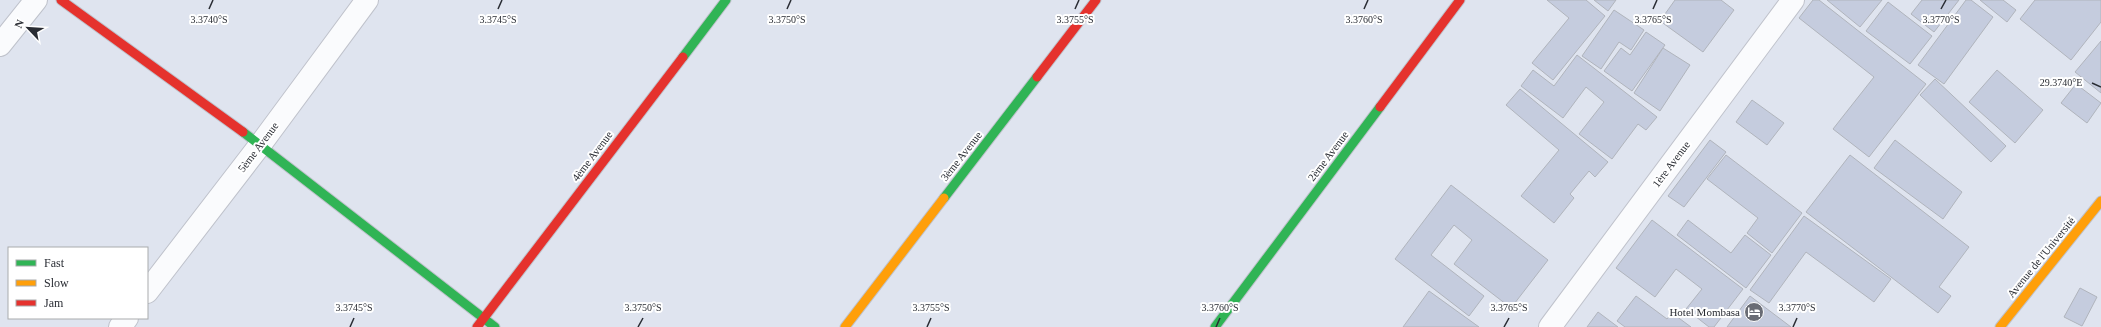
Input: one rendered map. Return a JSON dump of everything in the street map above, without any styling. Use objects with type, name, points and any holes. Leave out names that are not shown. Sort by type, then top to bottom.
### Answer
[{"type":"street","points":[[0,45],[36,0]]},
{"type":"street","points":[[61,0],[260,145],[495,327]]},
{"type":"street","name":"5ème Avenue","points":[[148,291],[260,145],[367,0]]},
{"type":"street","name":"4ème Avenue","points":[[477,327],[726,0]]},
{"type":"street","name":"3ème Avenue","points":[[845,327],[1096,0]]},
{"type":"street","name":"2ème Avenue","points":[[1215,327],[1460,0]]},
{"type":"street","name":"1ère Avenue","points":[[1550,327],[1793,0]]},
{"type":"street","name":"Avenue de l'Université","points":[[2000,327],[2101,201]]},
{"type":"street","points":[[120,327],[126,319]]},
{"type":"building","points":[[1547,0],[1586,0],[1605,16],[1553,80],[1532,63],[1569,18]]},
{"type":"building","points":[[1594,0],[1616,0],[1608,11]]},
{"type":"building","points":[[1675,0],[1721,0],[1734,10],[1703,52],[1660,21]]},
{"type":"building","points":[[1813,0],[1819,0],[1926,84],[1869,157],[1833,129],[1874,77],[1799,18]]},
{"type":"building","points":[[1827,0],[1882,0],[1860,27]]},
{"type":"building","points":[[1922,0],[1959,0],[1934,32],[1911,14]]},
{"type":"building","points":[[1966,0],[1971,0],[1993,17],[1944,84],[1918,65]]},
{"type":"building","points":[[1980,0],[2003,0],[2016,10],[2007,22]]},
{"type":"building","points":[[2035,0],[2101,0],[2101,22],[2071,60],[2020,19]]},
{"type":"building","points":[[1888,2],[1932,36],[1910,64],[1866,31]]},
{"type":"building","points":[[1614,10],[1644,30],[1631,50],[1619,42],[1601,69],[1582,56]]},
{"type":"building","points":[[1646,32],[1665,45],[1632,91],[1604,71],[1621,48],[1630,55]]},
{"type":"building","points":[[2101,41],[2101,93],[2075,72]]},
{"type":"building","points":[[1663,48],[1690,65],[1660,111],[1634,93]]},
{"type":"building","points":[[1577,55],[1657,117],[1646,130],[1638,124],[1612,159],[1579,134],[1604,102],[1586,87],[1563,118],[1521,86],[1533,70],[1554,86]]},
{"type":"building","points":[[1997,70],[2043,110],[2015,143],[1969,102]]},
{"type":"building","points":[[1935,79],[2006,146],[1991,162],[1920,95]]},
{"type":"building","points":[[2076,84],[2101,103],[2087,123],[2061,103]]},
{"type":"building","points":[[1520,89],[1608,162],[1595,177],[1589,171],[1570,194],[1574,198],[1554,223],[1521,196],[1559,150],[1506,105]]},
{"type":"building","points":[[1752,100],[1784,123],[1767,145],[1736,122]]},
{"type":"building","points":[[1710,140],[1726,152],[1684,207],[1668,196]]},
{"type":"building","points":[[1895,140],[1962,192],[1943,219],[1874,168]]},
{"type":"building","points":[[1726,155],[1802,213],[1772,253],[1747,233],[1758,218],[1707,179]]},
{"type":"building","points":[[1850,155],[1969,247],[1939,287],[1951,296],[1938,313],[1806,212]]},
{"type":"building","points":[[1451,185],[1548,260],[1511,308],[1454,264],[1472,240],[1454,225],[1431,255],[1484,296],[1469,316],[1395,259]]},
{"type":"building","points":[[1804,216],[1891,279],[1874,302],[1806,252],[1769,303],[1750,290]]},
{"type":"building","points":[[1652,220],[1743,289],[1714,327],[1709,327],[1686,309],[1702,289],[1676,269],[1655,297],[1616,268]]},
{"type":"building","points":[[1688,220],[1731,253],[1745,235],[1771,255],[1746,288],[1677,235]]},
{"type":"building","points":[[2080,288],[2097,297],[2082,326],[2064,317]]},
{"type":"building","points":[[1429,291],[1479,327],[1403,327]]},
{"type":"building","points":[[1636,296],[1667,319],[1672,313],[1691,327],[1625,327],[1617,321]]},
{"type":"building","name":"Hotel Mombasa","points":[[1750,296],[1791,327],[1727,327]]},
{"type":"building","points":[[1598,312],[1618,327],[1587,327]]},
{"type":"traffic: fast","points":[[683,57],[726,0]]},
{"type":"traffic: fast","points":[[944,198],[1037,77]]},
{"type":"traffic: fast","points":[[1215,327],[1380,107]]},
{"type":"traffic: fast","points":[[243,132],[495,327]]},
{"type":"traffic: slow","points":[[845,327],[944,198]]},
{"type":"traffic: slow","points":[[2000,327],[2101,201]]},
{"type":"traffic: jam","points":[[61,0],[243,132]]},
{"type":"traffic: jam","points":[[1037,77],[1096,0]]},
{"type":"traffic: jam","points":[[1380,107],[1460,0]]},
{"type":"traffic: jam","points":[[477,327],[683,57]]},
{"type":"place","name":"Hotel Mombasa","points":[[1754,312]]}]
